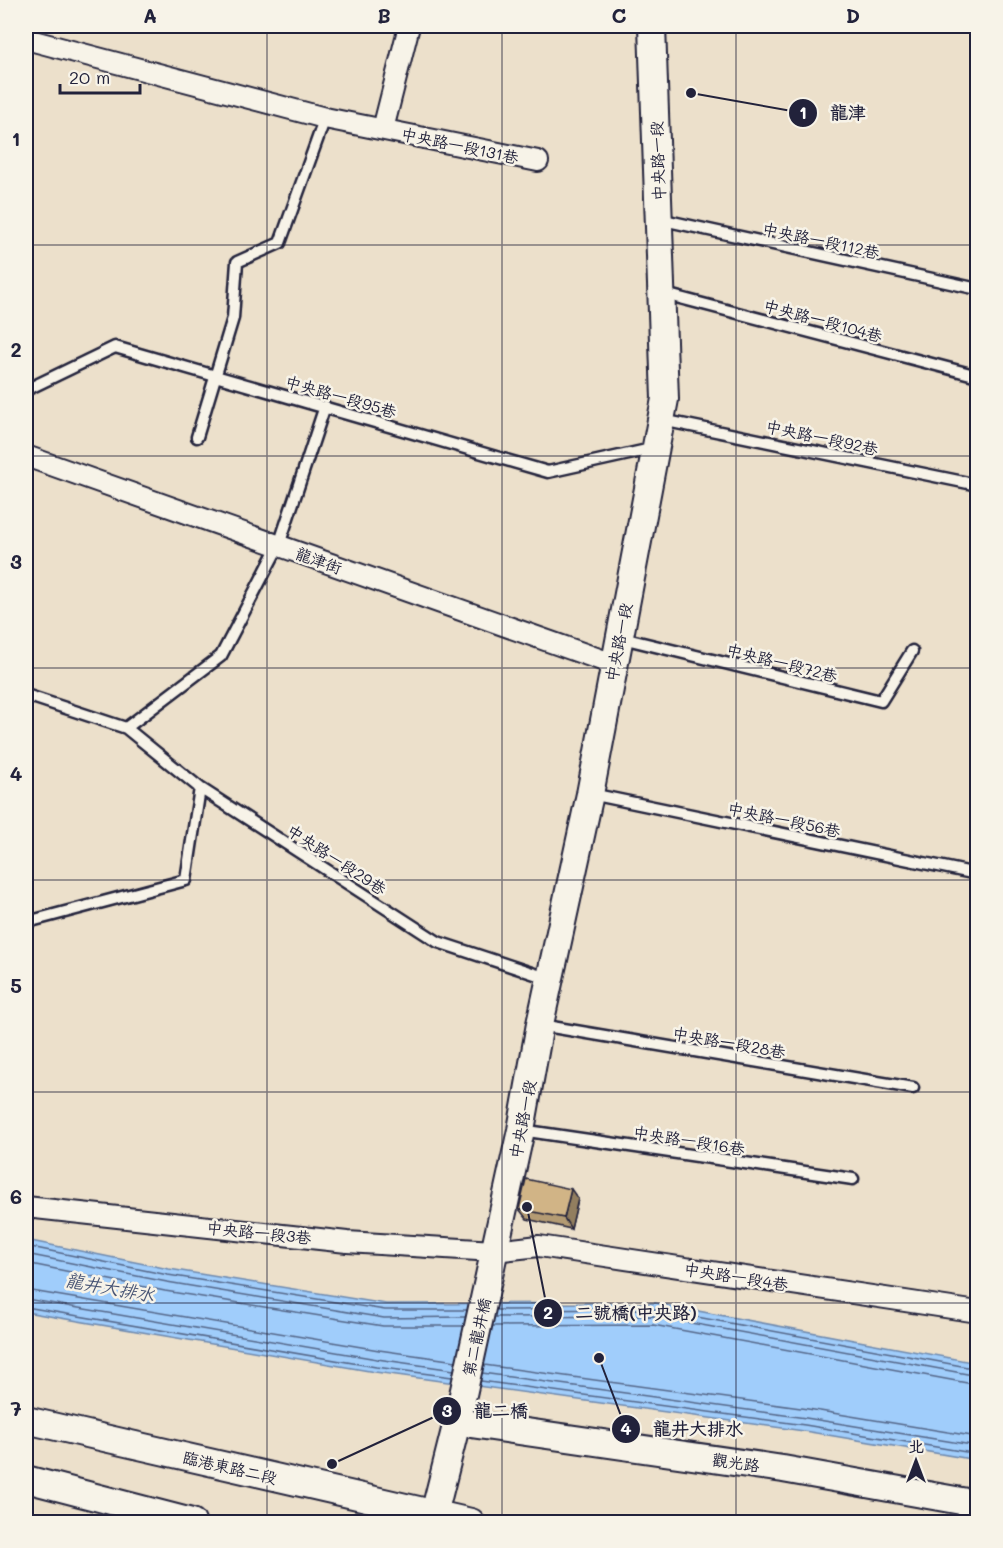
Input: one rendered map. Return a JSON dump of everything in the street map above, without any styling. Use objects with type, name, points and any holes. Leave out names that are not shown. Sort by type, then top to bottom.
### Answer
[{"type":"street","points":[[383,129],[409,26]]},
{"type":"street","name":"中央路一段","points":[[494,1251],[590,794],[665,399],[652,26]]},
{"type":"street","name":"中央路一段131巷","points":[[26,39],[325,118],[538,161]]},
{"type":"street","name":"龍津街","points":[[26,456],[613,664]]},
{"type":"street","name":"中央路一段3巷","points":[[26,1207],[347,1242],[494,1251]]},
{"type":"street","name":"中央路一段4巷","points":[[494,1251],[539,1246],[978,1312]]},
{"type":"street","name":"第二龍井橋","points":[[458,1422],[494,1251]]},
{"type":"street","name":"臨港東路二段","points":[[26,1420],[433,1518],[471,1522]]},
{"type":"street","points":[[433,1518],[458,1422]]},
{"type":"street","name":"觀光路","points":[[458,1422],[783,1469],[978,1504]]},
{"type":"street","points":[[26,1479],[192,1522]]},
{"type":"lane","points":[[197,437],[233,318],[237,262],[280,243],[325,118]]},
{"type":"lane","name":"中央路一段112巷","points":[[659,219],[978,289]]},
{"type":"lane","name":"中央路一段104巷","points":[[662,293],[978,376]]},
{"type":"lane","name":"中央路一段95巷","points":[[26,390],[115,347],[548,472],[656,448]]},
{"type":"lane","points":[[26,695],[126,728],[221,656],[279,545],[325,406]]},
{"type":"lane","name":"中央路一段92巷","points":[[662,420],[978,485]]},
{"type":"lane","name":"中央路一段72巷","points":[[618,637],[881,701],[912,651]]},
{"type":"lane","name":"中央路一段29巷","points":[[126,728],[200,788],[438,942],[550,979]]},
{"type":"lane","points":[[26,909],[32,921],[186,880],[200,788]]},
{"type":"lane","name":"中央路一段56巷","points":[[590,794],[972,873]]},
{"type":"lane","name":"中央路一段28巷","points":[[540,1024],[913,1088]]},
{"type":"lane","name":"中央路一段16巷","points":[[521,1130],[853,1179]]},
{"type":"water","points":[[26,1240],[169,1269],[386,1304],[655,1303],[977,1363],[977,1460],[804,1431],[375,1372],[26,1312]]},
{"type":"building","points":[[526,1179],[571,1189],[564,1218],[519,1209]]},
{"type":"place","name":"龍津","points":[[691,93]]},
{"type":"place","name":"二號橋(中央路)","points":[[527,1207]]},
{"type":"place","name":"龍井大排水","points":[[599,1358]]},
{"type":"place","name":"龍二橋","points":[[332,1464]]}]
